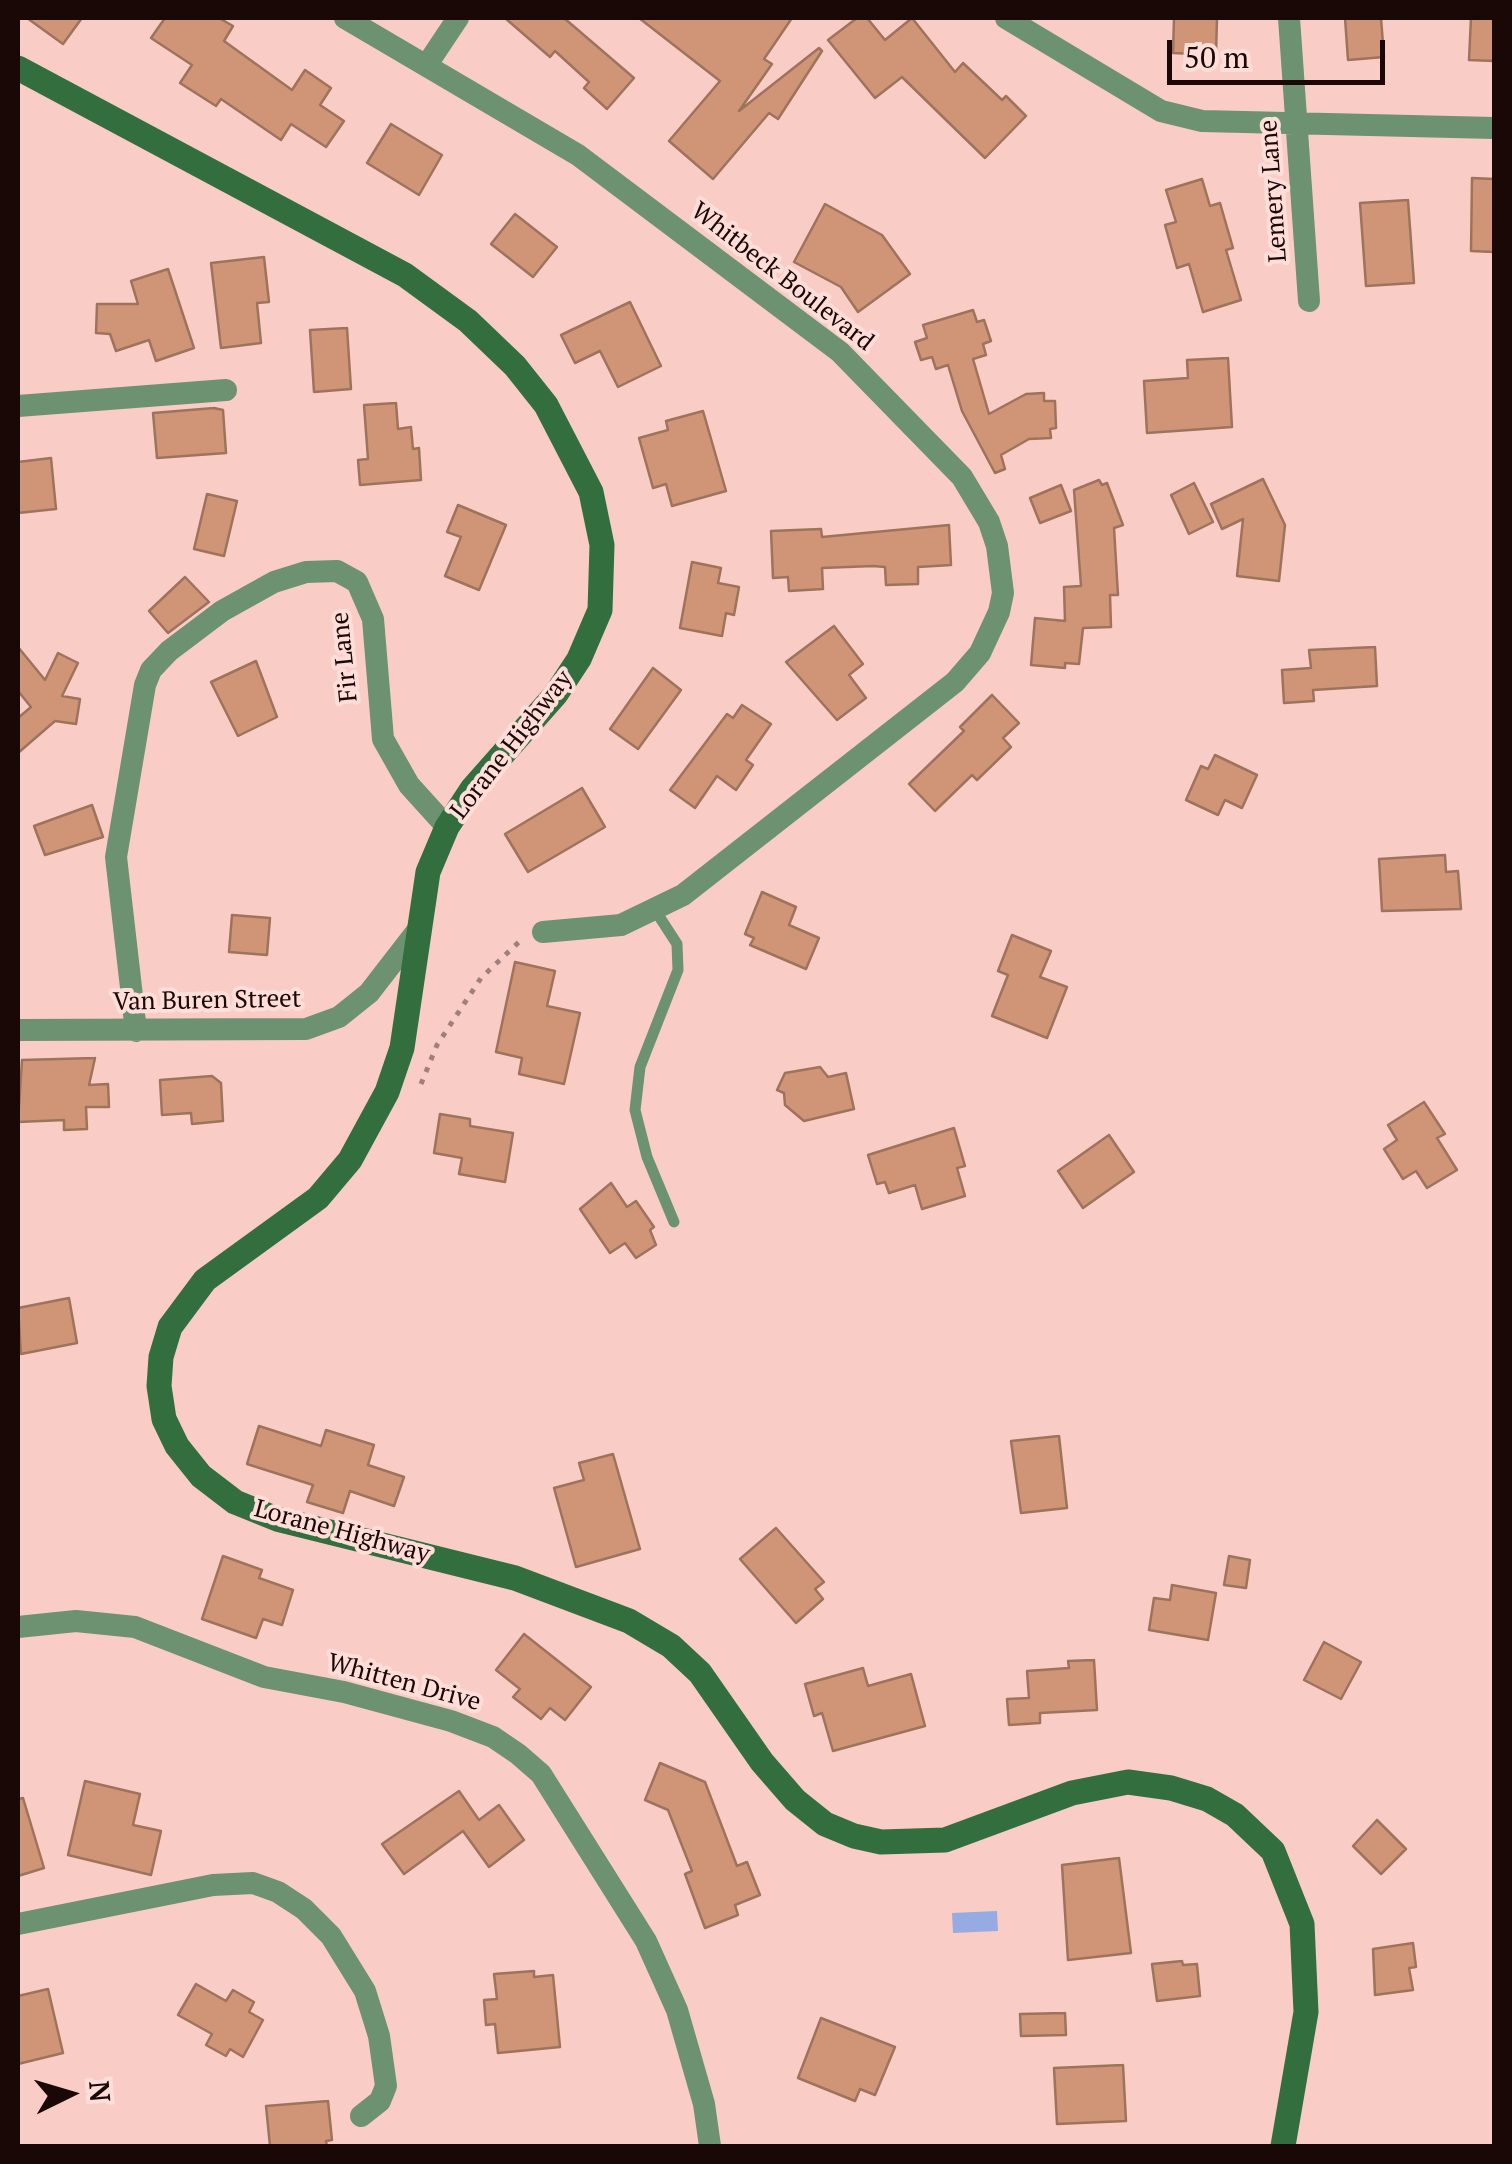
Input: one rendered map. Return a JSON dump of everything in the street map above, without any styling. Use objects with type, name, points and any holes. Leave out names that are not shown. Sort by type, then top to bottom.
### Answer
[{"type":"street","name":"Whitbeck Boulevard","points":[[345,18],[428,63],[578,156],[840,352],[962,477],[989,522],[997,546],[1000,612],[969,668],[683,896],[621,924],[543,932]]},
{"type":"street","points":[[428,63],[458,18]]},
{"type":"street","points":[[1006,18],[1161,111],[1202,122],[1494,128]]},
{"type":"street","name":"Lemery Lane","points":[[1289,18],[1310,301]]},
{"type":"street","name":"Lorane Highway","points":[[18,68],[405,275],[468,321],[515,366],[546,405],[591,492],[602,545],[600,610],[579,659],[556,694],[472,789],[447,828],[428,872],[402,1048],[387,1092],[350,1160],[318,1198],[205,1280],[170,1327],[160,1371],[164,1419],[177,1446],[201,1476],[236,1502],[277,1519],[515,1578],[629,1621],[672,1646],[700,1672],[762,1762],[795,1800],[825,1824],[854,1836],[881,1842],[945,1840],[1072,1793],[1128,1782],[1172,1788],[1207,1799],[1235,1814],[1273,1851],[1302,1924],[1306,2012],[1282,2146]]},
{"type":"street","points":[[18,406],[226,390]]},
{"type":"street","name":"Fir Lane","points":[[136,1031],[116,846],[151,670],[222,611],[274,582],[320,570],[348,574],[363,590],[373,618],[383,739],[409,785],[447,828]]},
{"type":"street","name":"Van Buren Street","points":[[18,1030],[290,1031],[320,1025],[370,994],[417,931]]},
{"type":"street","name":"Whitten Drive","points":[[18,1627],[76,1621],[135,1627],[264,1677],[344,1692],[450,1721],[493,1738],[518,1754],[541,1774],[646,1942],[676,2010],[704,2104],[710,2146]]},
{"type":"street","points":[[18,1924],[213,1885],[253,1883],[278,1892],[304,1908],[330,1936],[365,1991],[380,2036],[386,2086],[380,2101],[361,2116]]},
{"type":"lane","points":[[655,910],[677,944],[678,970],[640,1066],[634,1110],[646,1157],[674,1222]]},
{"type":"path","points":[[387,1092],[418,1088],[437,1045],[491,964],[522,939],[543,932]]},
{"type":"water","points":[[997,1911],[998,1931],[953,1933],[952,1913]]},
{"type":"building","points":[[27,18],[82,18],[63,44]]},
{"type":"building","points":[[165,18],[219,18],[233,26],[224,41],[292,90],[305,70],[331,88],[320,105],[344,121],[326,147],[291,124],[281,140],[221,99],[216,106],[180,83],[192,65],[151,38]]},
{"type":"building","points":[[505,18],[564,18],[634,78],[607,109],[584,88],[589,82],[555,51],[550,57]]},
{"type":"building","points":[[639,18],[792,18],[764,59],[772,64],[739,111],[819,48],[822,51],[778,119],[769,113],[713,179],[669,141],[720,81]]},
{"type":"building","points":[[857,18],[867,18],[885,40],[912,18],[955,72],[963,63],[1002,100],[1006,96],[1026,116],[985,158],[902,77],[875,98],[828,40]]},
{"type":"building","points":[[1174,18],[1217,18],[1216,55],[1173,53]]},
{"type":"building","points":[[1345,18],[1381,18],[1384,57],[1348,60]]},
{"type":"building","points":[[1471,18],[1494,18],[1494,61],[1469,60]]},
{"type":"building","points":[[391,124],[442,155],[419,195],[367,163]]},
{"type":"building","points":[[1472,178],[1494,179],[1494,252],[1471,251]]},
{"type":"building","points":[[1202,179],[1210,206],[1220,203],[1233,248],[1226,250],[1241,300],[1203,312],[1189,264],[1177,268],[1165,225],[1176,222],[1166,190]]},
{"type":"building","points":[[1408,200],[1414,283],[1366,286],[1360,203]]},
{"type":"building","points":[[825,204],[882,235],[910,274],[858,312],[841,287],[794,262]]},
{"type":"building","points":[[515,214],[557,247],[533,277],[491,244]]},
{"type":"building","points":[[264,257],[269,302],[257,303],[261,343],[221,348],[211,263]]},
{"type":"building","points":[[168,269],[194,348],[156,361],[149,340],[116,351],[110,334],[96,333],[97,304],[138,304],[131,281]]},
{"type":"building","points":[[630,302],[661,366],[618,387],[600,351],[575,363],[561,335]]},
{"type":"building","points":[[973,310],[977,322],[984,320],[991,341],[983,344],[986,355],[973,359],[989,414],[1026,394],[1044,393],[1044,401],[1055,401],[1056,428],[1050,429],[1051,438],[1029,439],[1001,455],[1005,469],[995,473],[962,411],[948,365],[936,369],[932,357],[921,360],[915,342],[927,338],[923,325]]},
{"type":"building","points":[[347,328],[351,389],[314,392],[310,330]]},
{"type":"building","points":[[1228,358],[1232,427],[1147,433],[1144,381],[1188,378],[1187,360]]},
{"type":"building","points":[[396,403],[398,429],[411,427],[413,449],[419,448],[421,480],[360,485],[358,460],[368,459],[364,405]]},
{"type":"building","points":[[223,410],[226,453],[157,458],[153,413]]},
{"type":"building","points":[[703,411],[726,491],[672,506],[666,484],[653,488],[639,438],[668,430],[666,421]]},
{"type":"building","points":[[51,458],[56,509],[18,513],[18,462]]},
{"type":"building","points":[[1263,479],[1285,525],[1279,581],[1237,576],[1243,519],[1222,529],[1211,504]]},
{"type":"building","points":[[1099,480],[1102,485],[1107,483],[1123,525],[1114,528],[1118,595],[1110,595],[1111,627],[1083,628],[1079,664],[1065,663],[1065,668],[1031,665],[1035,618],[1065,621],[1064,587],[1081,586],[1074,490]]},
{"type":"building","points":[[1194,483],[1213,522],[1189,534],[1171,495]]},
{"type":"building","points":[[1061,485],[1071,511],[1040,523],[1030,498]]},
{"type":"building","points":[[207,494],[237,501],[224,556],[194,549]]},
{"type":"building","points":[[458,505],[506,525],[479,590],[445,576],[461,537],[447,532]]},
{"type":"building","points":[[949,525],[951,565],[918,567],[918,584],[886,585],[885,567],[873,566],[822,568],[823,589],[789,591],[788,577],[773,578],[771,531],[821,529],[822,537]]},
{"type":"building","points":[[692,562],[721,568],[718,583],[739,587],[734,615],[726,613],[722,636],[680,628]]},
{"type":"building","points":[[185,577],[209,602],[168,633],[149,611]]},
{"type":"building","points":[[834,626],[863,664],[849,675],[866,698],[837,720],[786,662]]},
{"type":"building","points":[[18,647],[45,680],[58,653],[78,663],[62,696],[80,699],[76,724],[55,721],[18,753],[18,718],[31,707],[18,691]]},
{"type":"building","points":[[1375,647],[1377,686],[1313,690],[1314,701],[1284,703],[1282,670],[1311,668],[1309,650]]},
{"type":"building","points":[[256,661],[277,717],[238,736],[211,682]]},
{"type":"building","points":[[653,668],[681,690],[638,749],[610,729]]},
{"type":"building","points":[[992,695],[1019,723],[1003,738],[1011,747],[977,780],[972,775],[935,811],[909,784],[964,731],[960,727]]},
{"type":"building","points":[[742,705],[771,724],[746,760],[753,765],[736,790],[717,776],[695,808],[670,790],[727,714],[733,718]]},
{"type":"building","points":[[1215,755],[1257,775],[1242,808],[1225,800],[1218,815],[1186,800],[1201,766],[1208,769]]},
{"type":"building","points":[[582,788],[605,827],[528,872],[505,834]]},
{"type":"building","points":[[92,805],[103,837],[45,855],[34,826]]},
{"type":"building","points":[[1445,855],[1446,872],[1458,871],[1461,909],[1382,911],[1379,859]]},
{"type":"building","points":[[762,892],[796,907],[789,925],[819,938],[806,969],[750,945],[754,938],[745,934]]},
{"type":"building","points":[[232,915],[270,918],[267,955],[229,952]]},
{"type":"building","points":[[1012,935],[1051,951],[1040,977],[1067,987],[1047,1038],[992,1016],[1008,975],[998,971]]},
{"type":"building","points":[[515,962],[555,971],[547,1006],[580,1013],[564,1084],[519,1074],[522,1058],[496,1052]]},
{"type":"building","points":[[95,1058],[89,1085],[108,1084],[109,1107],[86,1107],[87,1129],[64,1130],[64,1120],[18,1122],[22,1060]]},
{"type":"building","points":[[820,1067],[828,1077],[846,1073],[854,1109],[804,1121],[785,1105],[784,1093],[777,1090],[785,1073]]},
{"type":"building","points":[[212,1076],[221,1083],[223,1121],[192,1124],[191,1113],[162,1115],[160,1080]]},
{"type":"building","points":[[1424,1102],[1445,1134],[1437,1138],[1457,1170],[1427,1188],[1416,1171],[1403,1179],[1384,1149],[1397,1140],[1388,1125]]},
{"type":"building","points":[[440,1114],[470,1119],[470,1126],[513,1133],[505,1182],[459,1174],[462,1158],[434,1153]]},
{"type":"building","points":[[954,1128],[965,1166],[957,1168],[965,1196],[922,1209],[915,1185],[889,1193],[885,1182],[877,1184],[868,1155]]},
{"type":"building","points":[[1109,1135],[1134,1172],[1083,1208],[1058,1171]]},
{"type":"building","points":[[611,1183],[627,1207],[636,1201],[654,1227],[650,1230],[656,1245],[636,1258],[625,1243],[610,1253],[580,1209]]},
{"type":"building","points":[[69,1298],[77,1343],[21,1354],[18,1308]]},
{"type":"building","points":[[259,1426],[321,1446],[326,1430],[374,1445],[368,1465],[404,1477],[394,1506],[350,1491],[343,1513],[307,1502],[313,1485],[247,1464]]},
{"type":"building","points":[[1059,1436],[1067,1508],[1021,1513],[1011,1441]]},
{"type":"building","points":[[613,1454],[640,1549],[576,1567],[554,1488],[584,1480],[579,1463]]},
{"type":"building","points":[[776,1528],[824,1582],[815,1589],[823,1599],[796,1623],[740,1559]]},
{"type":"building","points":[[223,1556],[262,1570],[259,1578],[293,1590],[282,1625],[263,1619],[256,1638],[202,1619]]},
{"type":"building","points":[[1229,1556],[1250,1560],[1246,1588],[1224,1585]]},
{"type":"building","points":[[1172,1585],[1216,1593],[1208,1640],[1149,1630],[1154,1598],[1170,1600]]},
{"type":"building","points":[[524,1634],[591,1687],[565,1720],[550,1708],[541,1719],[513,1697],[520,1689],[496,1670]]},
{"type":"building","points":[[1324,1642],[1361,1662],[1341,1699],[1304,1680]]},
{"type":"building","points":[[1094,1660],[1097,1710],[1040,1713],[1040,1723],[1009,1725],[1007,1699],[1029,1698],[1027,1671],[1069,1668],[1068,1661]]},
{"type":"building","points":[[863,1668],[868,1686],[911,1674],[925,1726],[833,1751],[822,1713],[814,1716],[805,1684]]},
{"type":"building","points":[[660,1763],[705,1782],[737,1866],[747,1862],[760,1895],[735,1905],[738,1915],[705,1928],[685,1874],[692,1871],[668,1810],[645,1800]]},
{"type":"building","points":[[85,1781],[140,1794],[133,1825],[161,1831],[151,1875],[68,1855]]},
{"type":"building","points":[[459,1791],[479,1820],[499,1805],[524,1840],[489,1867],[463,1831],[404,1874],[382,1844]]},
{"type":"building","points":[[23,1798],[44,1868],[18,1876],[18,1799]]},
{"type":"building","points":[[1377,1820],[1406,1849],[1381,1874],[1353,1846]]},
{"type":"building","points":[[1119,1858],[1131,1953],[1068,1960],[1062,1865]]},
{"type":"building","points":[[1413,1943],[1416,1967],[1409,1968],[1413,1990],[1375,1995],[1373,1949]]},
{"type":"building","points":[[1182,1961],[1183,1965],[1197,1964],[1200,1996],[1157,2001],[1152,1964]]},
{"type":"building","points":[[534,1971],[534,1977],[553,1975],[560,2047],[498,2053],[495,2024],[486,2025],[484,2000],[497,1999],[494,1974]]},
{"type":"building","points":[[196,1984],[226,2001],[233,1990],[254,2002],[249,2012],[263,2020],[243,2057],[230,2049],[226,2056],[206,2045],[212,2034],[178,2015]]},
{"type":"building","points":[[48,1989],[63,2053],[18,2064],[18,1996]]},
{"type":"building","points":[[1065,2013],[1066,2035],[1021,2036],[1020,2014]]},
{"type":"building","points":[[821,2018],[895,2047],[875,2095],[860,2089],[855,2101],[798,2078]]},
{"type":"building","points":[[1123,2065],[1126,2121],[1057,2124],[1054,2068]]},
{"type":"building","points":[[328,2101],[332,2140],[326,2141],[327,2146],[270,2146],[266,2106]]}]
